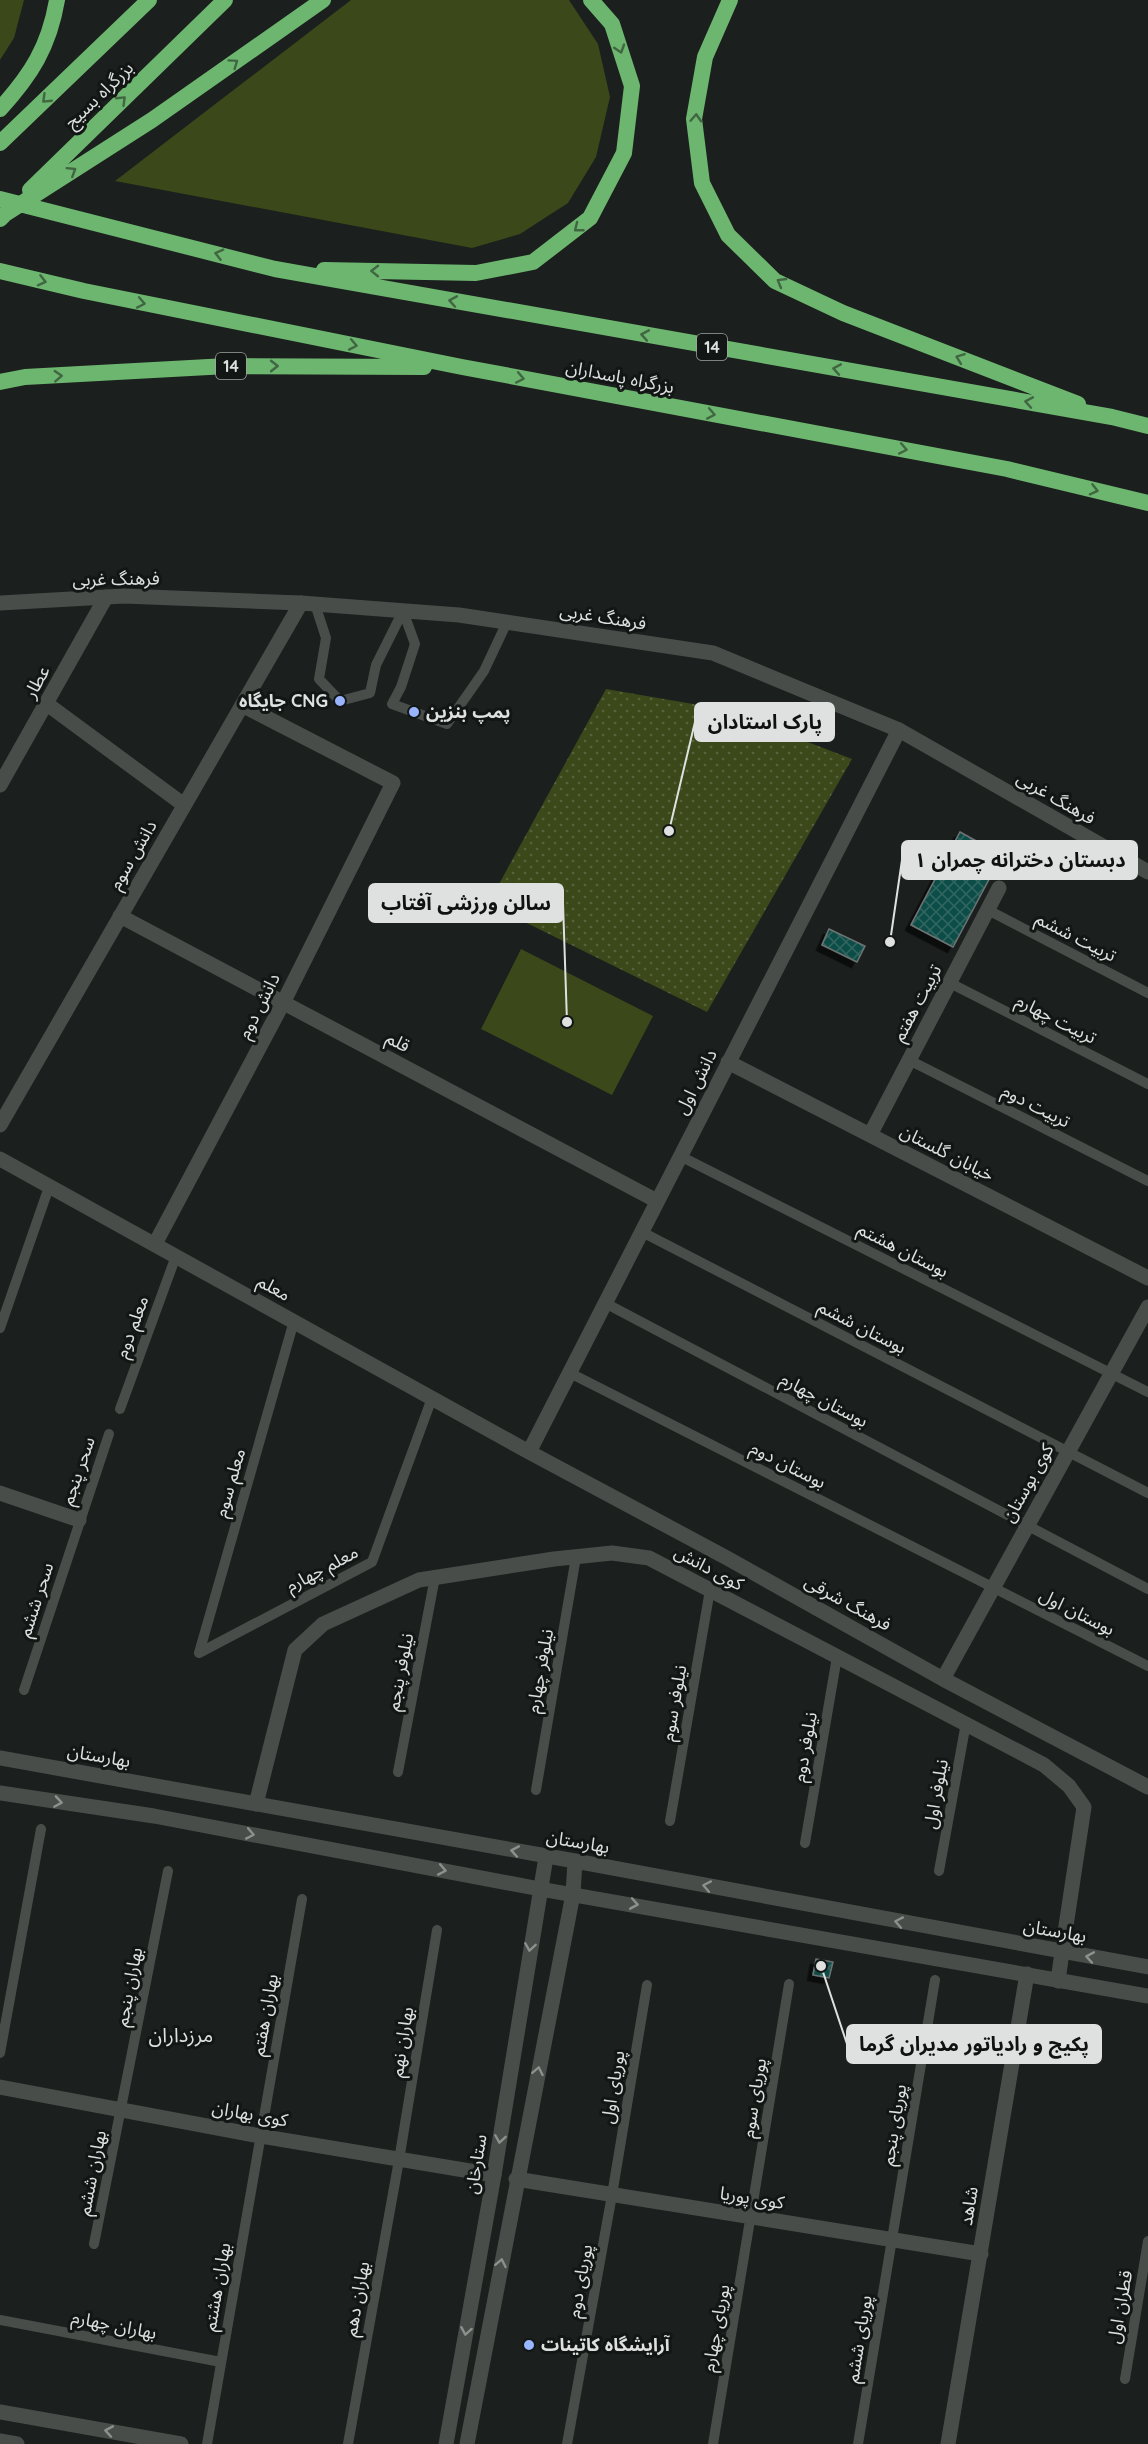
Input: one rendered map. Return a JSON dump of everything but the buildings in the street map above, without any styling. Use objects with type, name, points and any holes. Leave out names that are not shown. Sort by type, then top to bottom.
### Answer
[{"type":"highway","points":[[0,109],[27,79],[45,45],[57,0]]},
{"type":"highway","name":"بزرگراه بسیج","points":[[0,143],[149,0]]},
{"type":"highway","name":"بزرگراه بسیج","points":[[1,212],[225,0]]},
{"type":"highway","points":[[1,212],[152,120],[323,0]]},
{"type":"highway","points":[[275,269],[476,273],[533,262],[590,218],[624,153],[632,86],[612,24],[591,0]]},
{"type":"highway","points":[[730,0],[705,57],[694,119],[702,183],[728,235],[775,281],[843,313],[1112,417]]},
{"type":"highway","name":"14","points":[[1,212],[115,226],[275,269],[1112,417],[1148,426]]},
{"type":"highway","name":"بزرگراه پاسداران","points":[[0,271],[84,291],[462,367],[1007,469],[1148,503]]},
{"type":"highway","name":"14","points":[[0,382],[25,377],[227,366],[462,367]]},
{"type":"street","name":"فرهنگ غربی","points":[[0,603],[106,597],[308,604],[459,615],[713,653],[898,730],[1148,872]]},
{"type":"street","name":"عطار","points":[[0,785],[106,597]]},
{"type":"street","name":"دانش سوم","points":[[0,1125],[242,705],[308,604]]},
{"type":"street","points":[[47,704],[184,805]]},
{"type":"street","name":"دانش دوم","points":[[155,1244],[283,1003],[393,783],[242,705]]},
{"type":"street","name":"دانش اول","points":[[529,1452],[898,730]]},
{"type":"street","name":"تربیت هفتم","points":[[870,1135],[999,888]]},
{"type":"street","name":"قلم","points":[[120,916],[657,1202]]},
{"type":"street","name":"خیابان گلستان","points":[[728,1062],[1148,1278]]},
{"type":"street","name":"معلم","points":[[0,1159],[529,1452]]},
{"type":"street","name":"کوی بوستان","points":[[943,1679],[1148,1307]]},
{"type":"street","name":"فرهنگ شرقی","points":[[529,1452],[727,1558],[943,1679],[1148,1786]]},
{"type":"street","points":[[0,1493],[79,1520]]},
{"type":"street","name":"کوی دانش","points":[[256,1804],[295,1650],[323,1624],[419,1580],[612,1553],[649,1558],[966,1723],[1044,1766],[1069,1786],[1084,1807],[1062,1952]]},
{"type":"street","name":"بهارستان","points":[[0,1758],[1148,1967]]},
{"type":"street","points":[[0,1793],[154,1816],[540,1889],[1148,1996]]},
{"type":"street","name":"ستارخان","points":[[446,2444],[494,2175],[546,1857]]},
{"type":"street","points":[[467,2444],[516,2179],[573,1894],[575,1861]]},
{"type":"street","name":"شاهد","points":[[948,2444],[1027,1974],[1034,1947]]},
{"type":"street","points":[[1058,1981],[1062,1952]]},
{"type":"street","name":"کوی بهاران","points":[[0,2087],[260,2136],[494,2175]]},
{"type":"street","name":"کوی پوریا","points":[[516,2179],[981,2254]]},
{"type":"street","points":[[0,2412],[173,2443]]},
{"type":"street","points":[[0,2441],[17,2444]]},
{"type":"lane","points":[[308,604],[326,638],[319,680],[340,701],[370,693],[376,665],[403,611]]},
{"type":"lane","points":[[403,611],[415,644],[401,687],[392,704],[447,724],[484,670],[507,622]]},
{"type":"lane","name":"تربیت ششم","points":[[988,910],[1148,993]]},
{"type":"lane","name":"تربیت چهارم","points":[[950,983],[1148,1084]]},
{"type":"lane","name":"تربیت دوم","points":[[909,1060],[1148,1181]]},
{"type":"lane","name":"بوستان هشتم","points":[[680,1156],[1148,1392]]},
{"type":"lane","points":[[0,1328],[49,1187]]},
{"type":"lane","name":"بوستان ششم","points":[[642,1232],[1148,1493]]},
{"type":"lane","name":"معلم دوم","points":[[120,1409],[176,1256]]},
{"type":"lane","name":"بوستان چهارم","points":[[605,1303],[1148,1589]]},
{"type":"lane","name":"معلم سوم","points":[[199,1653],[294,1321]]},
{"type":"lane","name":"بوستان دوم","points":[[570,1373],[992,1587]]},
{"type":"lane","name":"معلم چهارم","points":[[199,1653],[372,1562],[432,1398]]},
{"type":"lane","name":"سحر پنجم","points":[[79,1520],[109,1434]]},
{"type":"lane","name":"سحر ششم","points":[[24,1690],[79,1520]]},
{"type":"lane","name":"نیلوفر چهارم","points":[[536,1790],[576,1557]]},
{"type":"lane","name":"نیلوفر پنجم","points":[[398,1772],[435,1577]]},
{"type":"lane","name":"بوستان اول","points":[[992,1587],[1148,1666]]},
{"type":"lane","name":"نیلوفر سوم","points":[[670,1821],[710,1590]]},
{"type":"lane","name":"نیلوفر دوم","points":[[805,1843],[837,1657]]},
{"type":"lane","name":"نیلوفر اول","points":[[939,1871],[966,1723]]},
{"type":"lane","points":[[0,2053],[41,1829]]},
{"type":"lane","name":"بهاران پنجم","points":[[121,2110],[168,1872]]},
{"type":"lane","name":"بهاران هفتم","points":[[260,2136],[302,1899]]},
{"type":"lane","name":"بهاران نهم","points":[[399,2160],[437,1930]]},
{"type":"lane","name":"پوریای پنجم","points":[[892,2240],[935,1980]]},
{"type":"lane","name":"پوریای اول","points":[[612,2195],[646,1984]]},
{"type":"lane","name":"پوریای سوم","points":[[752,2217],[789,1984]]},
{"type":"lane","name":"بهاران ششم","points":[[94,2244],[121,2110]]},
{"type":"lane","name":"بهاران هشتم","points":[[207,2444],[260,2136]]},
{"type":"lane","name":"بهاران دهم","points":[[348,2444],[399,2160]]},
{"type":"lane","name":"پوریای دوم","points":[[567,2444],[612,2195]]},
{"type":"lane","name":"پوریای چهارم","points":[[713,2444],[752,2217]]},
{"type":"lane","name":"پوریای ششم","points":[[858,2444],[892,2240]]},
{"type":"lane","name":"قطران اول","points":[[1125,2379],[1148,2241]]},
{"type":"lane","name":"بهاران چهارم","points":[[0,2320],[221,2362]]},
{"type":"green space","points":[[0,0],[24,0],[14,38],[0,60]]},
{"type":"green space","points":[[351,0],[569,0],[598,44],[610,97],[596,157],[568,203],[520,234],[472,248],[115,181]]},
{"type":"green space","points":[[606,689],[722,709],[852,759],[707,1012],[488,904]]},
{"type":"green space","points":[[521,949],[653,1016],[612,1095],[481,1029]]},
{"type":"place","name":"جایگاه CNG","points":[[340,701]]},
{"type":"place","name":"پمپ بنزین","points":[[414,712]]},
{"type":"place","name":"پارک استادان","points":[[669,831]]},
{"type":"place","name":"دبستان دخترانه چمران ۱","points":[[890,942]]},
{"type":"place","name":"سالن ورزشی آفتاب","points":[[567,1022]]},
{"type":"place","name":"پکیج و رادیاتور مدیران گرما","points":[[821,1966]]},
{"type":"place","name":"آرایشگاه کاتینات","points":[[529,2345]]},
{"type":"district","name":"مرزداران","points":[[181,2035]]}]
